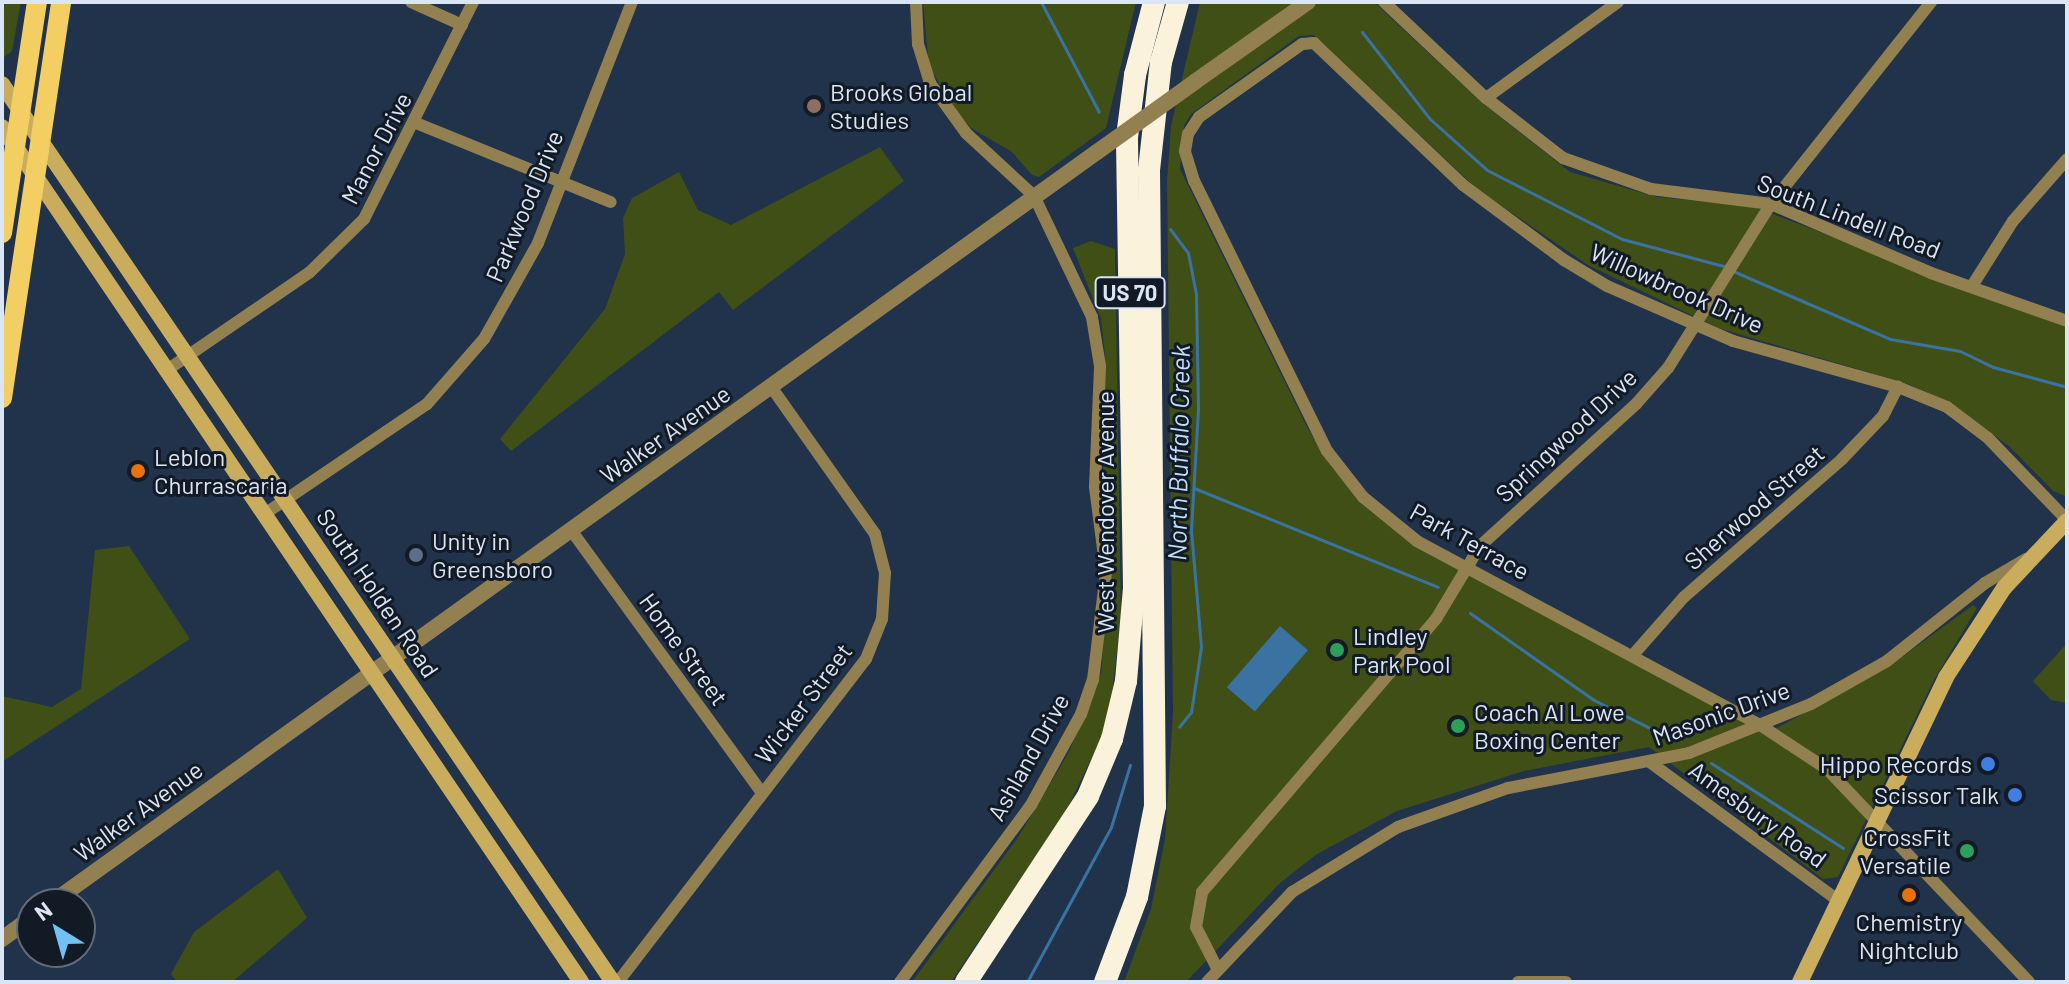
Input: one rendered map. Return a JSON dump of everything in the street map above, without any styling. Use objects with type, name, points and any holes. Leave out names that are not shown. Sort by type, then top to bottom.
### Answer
[{"type":"highway","name":"West Wendover Avenue","points":[[966,982],[1088,796],[1112,739],[1126,681],[1134,587],[1127,137],[1135,75],[1154,2]]},
{"type":"highway","name":"West Wendover Avenue","points":[[1105,982],[1137,897],[1155,806],[1149,170],[1161,62],[1178,2]]},
{"type":"highway","points":[[972,982],[981,960]]},
{"type":"main road","points":[[2,233],[37,2]]},
{"type":"main road","points":[[2,398],[61,2]]},
{"type":"main road","name":"South Holden Road","points":[[2,84],[616,982]]},
{"type":"main road","points":[[2,127],[369,675],[581,982]]},
{"type":"main road","points":[[1800,982],[1946,677],[2030,556],[2067,521]]},
{"type":"street","points":[[411,2],[462,25]]},
{"type":"street","name":"Manor Drive","points":[[167,370],[335,253],[370,210],[416,123],[473,2]]},
{"type":"street","name":"Parkwood Drive","points":[[263,515],[417,411],[454,376],[513,293],[632,2]]},
{"type":"street","name":"Ashland Drive","points":[[900,982],[1031,805],[1081,714],[1093,680],[1106,572],[1093,455],[1100,366],[1092,317],[1034,196],[966,133],[930,83],[918,44],[916,2]]},
{"type":"street","name":"Walker Avenue","points":[[72,888],[1308,2]]},
{"type":"street","name":"South Lindell Road","points":[[1384,2],[1486,98],[1563,158],[1599,174],[1651,189],[1771,204],[2067,321]]},
{"type":"street","points":[[1486,98],[1618,2]]},
{"type":"street","name":"Springwood Drive","points":[[1218,970],[1196,927],[1202,892],[1436,619],[1467,564],[1513,515],[1636,404],[1698,326],[1771,204],[1931,2]]},
{"type":"street","name":"Park Terrace","points":[[1339,64],[1314,43],[1302,44],[1199,117],[1188,134],[1188,167],[1327,451],[1363,497],[1393,524],[1760,725],[1827,769],[2029,982]]},
{"type":"street","name":"Willowbrook Drive","points":[[1339,64],[1501,216],[1607,286],[1698,326],[1775,354],[1898,387],[1947,407],[1988,438],[2067,521]]},
{"type":"street","points":[[416,123],[611,202]]},
{"type":"street","points":[[1972,286],[2013,221],[2067,159]]},
{"type":"street","name":"Sherwood Street","points":[[1633,655],[1684,597],[1842,459],[1883,416],[1898,387]]},
{"type":"street","name":"Wicker Street","points":[[616,982],[866,659],[886,598],[882,553],[864,512],[772,388]]},
{"type":"street","name":"Home Street","points":[[571,530],[762,793]]},
{"type":"street","name":"Masonic Drive","points":[[1207,982],[1292,892],[1398,827],[1508,788],[1651,763],[1811,704],[1887,661],[1985,583],[2030,556]]},
{"type":"street","name":"Amesbury Road","points":[[1651,763],[1839,901]]},
{"type":"street","points":[[1518,982],[1566,982]]},
{"type":"green space","points":[[2,2],[21,2],[12,51],[3,58]]},
{"type":"green space","points":[[923,2],[1136,2],[1106,128],[1039,177],[1032,175],[1012,152],[971,128],[956,112],[929,66]]},
{"type":"green space","points":[[1200,2],[1374,2],[1481,102],[1570,172],[1657,197],[1752,206],[2067,326],[2065,496],[2053,491],[2010,447],[1949,402],[1908,384],[1718,328],[1588,265],[1477,189],[1314,35],[1299,36],[1191,114],[1184,126],[1180,169],[1307,427],[1332,468],[1392,528],[1766,734],[1891,665],[1973,605],[1977,608],[1934,680],[1838,877],[1823,879],[1649,747],[1524,771],[1397,811],[1317,854],[1280,883],[1186,982],[1124,982],[1151,909],[1165,839],[1173,712],[1167,181],[1171,126]]},
{"type":"green space","points":[[880,147],[904,181],[733,310],[719,292],[511,451],[500,439],[605,309],[625,254],[623,218],[632,198],[679,172],[698,210],[731,225]]},
{"type":"green space","points":[[1091,241],[1115,249],[1121,616],[1112,694],[1101,739],[1064,815],[951,982],[912,982],[1019,836],[1069,752],[1101,674],[1111,546],[1103,485],[1105,355],[1101,319],[1073,248]]},
{"type":"green space","points":[[129,546],[190,639],[2,762],[2,696],[52,707],[81,689],[95,550]]},
{"type":"green space","points":[[2067,643],[2067,703],[2051,700],[2033,681]]},
{"type":"green space","points":[[278,869],[307,918],[232,982],[177,982],[171,974],[194,932]]},
{"type":"water","points":[[1280,626],[1308,650],[1255,711],[1227,687]]},
{"type":"waterway","name":"North Buffalo Creek","points":[[1041,2],[1099,112]]},
{"type":"waterway","points":[[1362,32],[1430,119],[1487,170],[1622,239],[1727,267]]},
{"type":"waterway","name":"North Buffalo Creek","points":[[1170,229],[1188,253],[1196,294],[1198,409],[1191,530],[1201,647],[1191,712],[1179,727]]},
{"type":"waterway","points":[[1733,271],[1890,339],[1960,351],[1993,367],[2067,387]]},
{"type":"waterway","points":[[1194,488],[1438,587]]},
{"type":"waterway","points":[[1470,613],[1594,700],[1666,736]]},
{"type":"waterway","points":[[1711,763],[1843,848]]},
{"type":"waterway","name":"North Buffalo Creek","points":[[1027,982],[1111,827],[1130,765]]},
{"type":"place","name":"Brooks Global Studies","points":[[814,106]]},
{"type":"place","name":"Leblon Churrascaria","points":[[138,471]]},
{"type":"place","name":"Unity in Greensboro","points":[[416,555]]},
{"type":"place","name":"Lindley Park Pool","points":[[1337,650]]},
{"type":"place","name":"Coach Al Lowe Boxing Center","points":[[1458,726]]},
{"type":"place","name":"Hippo Records","points":[[1988,764]]},
{"type":"place","name":"Scissor Talk","points":[[2015,795]]},
{"type":"place","name":"CrossFit Versatile","points":[[1967,851]]},
{"type":"place","name":"Chemistry Nightclub","points":[[1909,895]]}]
